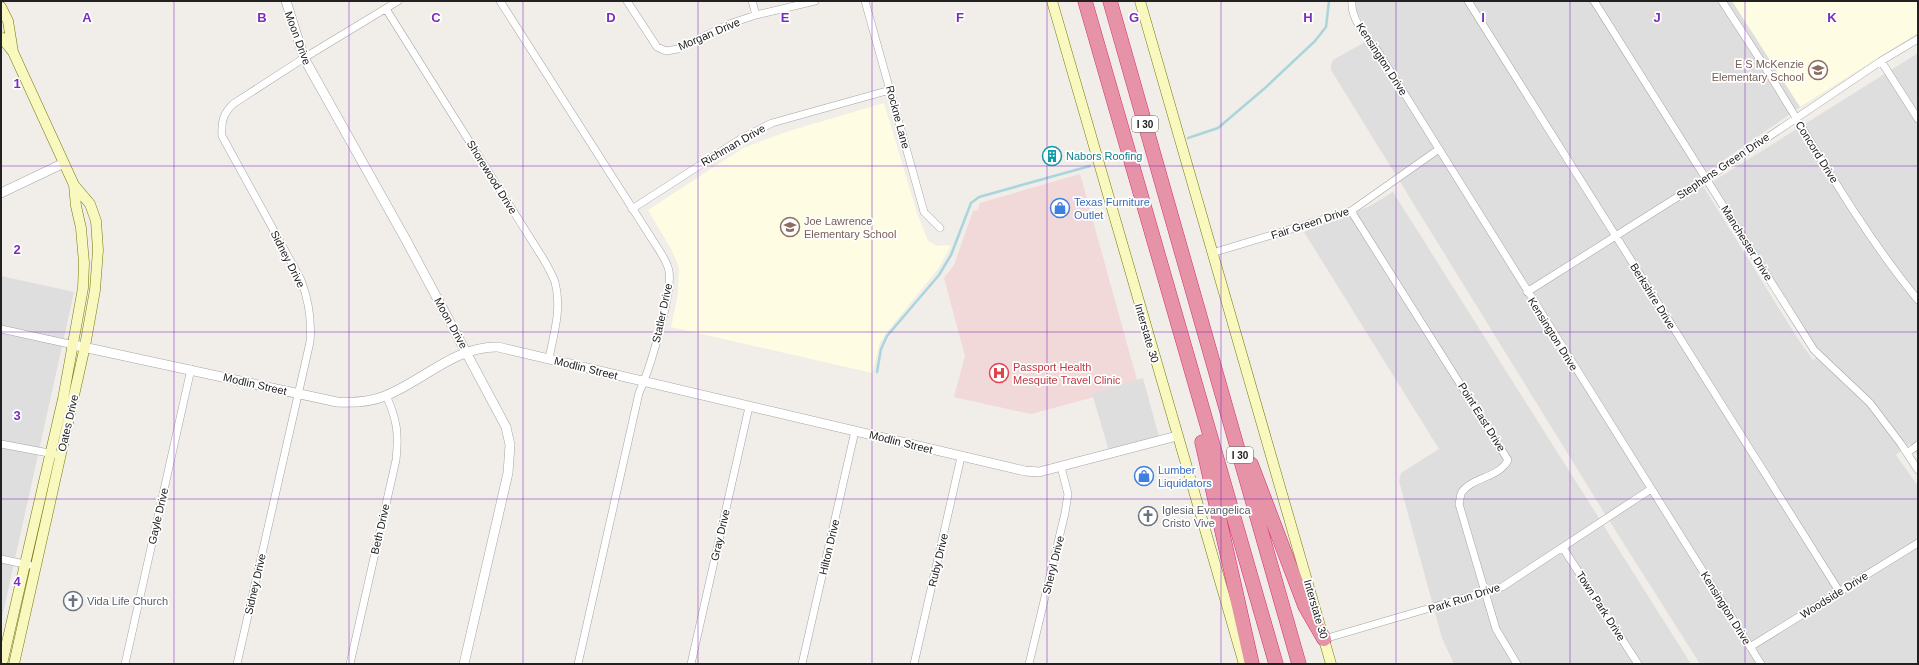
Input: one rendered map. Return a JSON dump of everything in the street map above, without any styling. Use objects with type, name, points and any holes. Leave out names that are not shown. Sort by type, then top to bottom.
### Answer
[{"type":"highway","name":"I 30","points":[[1085,1],[1276,664]]},
{"type":"highway","name":"I 30","points":[[1110,1],[1299,664]]},
{"type":"highway","points":[[1188,361],[1203,443],[1252,664]]},
{"type":"highway","points":[[1219,380],[1305,606],[1324,639]]},
{"type":"main road","name":"Interstate 30","points":[[1052,1],[1244,664]]},
{"type":"main road","name":"Interstate 30","points":[[1140,1],[1331,664]]},
{"type":"main road","name":"Oates Drive","points":[[1,6],[8,21],[13,52]]},
{"type":"main road","name":"Oates Drive","points":[[1,37],[13,52],[74,185],[90,204],[96,221],[98,250],[95,290],[85,346],[14,664]]},
{"type":"main road","name":"Oates Drive","points":[[2,664],[74,345],[83,288],[84,264],[81,228],[76,206],[74,185]]},
{"type":"street","name":"Sidney Drive","points":[[237,664],[310,342],[312,323],[309,301],[301,280],[222,136],[221,124],[225,112],[233,104],[304,58],[398,1]]},
{"type":"street","name":"Statler Drive","points":[[500,1],[663,256],[670,273],[668,294],[649,371],[639,393],[578,664]]},
{"type":"street","name":"Morgan Drive","points":[[627,1],[657,47],[666,51],[678,49],[722,27],[756,15],[815,1]]},
{"type":"street","points":[[752,1],[756,15]]},
{"type":"street","name":"Rockne Lane","points":[[865,1],[924,212],[940,228]]},
{"type":"street","name":"Kensington Drive","points":[[1352,1],[1351,7],[1355,17],[1761,664]]},
{"type":"street","name":"Berkshire Drive","points":[[1468,1],[1839,591]]},
{"type":"street","name":"Manchester Drive","points":[[1594,1],[1814,350],[1870,403],[1918,470]]},
{"type":"street","name":"Concord Drive","points":[[1722,1],[1868,234],[1890,266],[1918,300]]},
{"type":"street","name":"Moon Drive","points":[[284,2],[304,58],[503,418],[508,437],[510,455],[508,473],[464,664]]},
{"type":"street","name":"Shorewood Drive","points":[[386,9],[544,260],[555,281],[558,300],[557,318],[548,358]]},
{"type":"street","name":"Stephens Green Drive","points":[[1527,292],[1615,235],[1706,179],[1881,61],[1918,39]]},
{"type":"street","points":[[1881,61],[1918,119]]},
{"type":"street","name":"Richman Drive","points":[[632,209],[742,138],[772,123],[890,90]]},
{"type":"street","name":"Fair Green Drive","points":[[1212,253],[1351,210],[1439,149]]},
{"type":"street","points":[[1,193],[64,163]]},
{"type":"street","name":"Point East Drive","points":[[1351,210],[1508,460],[1504,467],[1467,487],[1461,492],[1459,504],[1496,630],[1517,664]]},
{"type":"street","name":"Modlin Street","points":[[1,329],[191,369],[298,394],[337,402],[350,403],[370,401],[386,395],[467,352],[487,346],[498,346],[749,407],[1025,471],[1039,472],[1061,467],[1177,436]]},
{"type":"street","name":"Gayle Drive","points":[[125,664],[191,369]]},
{"type":"street","name":"Beth Drive","points":[[350,664],[396,460],[398,440],[395,416],[386,395]]},
{"type":"street","name":"Gray Drive","points":[[691,664],[749,407]]},
{"type":"street","name":"Hilton Drive","points":[[802,664],[855,431]]},
{"type":"street","points":[[1,444],[60,455]]},
{"type":"street","points":[[1907,453],[1918,445]]},
{"type":"street","name":"Ruby Drive","points":[[914,664],[962,457]]},
{"type":"street","name":"Sheryl Drive","points":[[1029,664],[1065,513],[1068,494],[1061,467]]},
{"type":"street","name":"Park Run Drive","points":[[1324,639],[1502,587],[1651,489]]},
{"type":"street","name":"Woodside Drive","points":[[1750,647],[1918,543]]},
{"type":"street","name":"Town Park Drive","points":[[1563,548],[1638,664]]},
{"type":"street","points":[[1,559],[35,566]]},
{"type":"shaded area","points":[[1355,1],[1918,1],[1918,33],[1800,107],[1698,178],[1796,336],[1813,360],[1820,355],[1712,182],[1918,53],[1918,456],[1910,444],[1896,455],[1918,486],[1918,664],[1700,664],[1605,514],[1331,70],[1333,60],[1372,38],[1357,13]]},
{"type":"shaded area","name":"E S McKenzie Elementary School","points":[[1732,1],[1918,1],[1918,33],[1800,107]]},
{"type":"shaded area","name":"Joe Lawrence Elementary School","points":[[884,103],[917,213],[928,241],[937,246],[951,246],[938,269],[880,342],[872,373],[671,327],[678,294],[679,267],[670,247],[648,210],[743,148],[789,131]]},
{"type":"shaded area","points":[[1080,174],[1137,380],[1093,393],[1094,397],[1031,414],[954,397],[965,356],[944,278],[954,265],[973,211],[978,210],[980,203]]},
{"type":"shaded area","points":[[1393,192],[1691,664],[1454,664],[1442,638],[1399,481],[1401,473],[1439,449],[1304,232],[1370,206]]},
{"type":"shaded area","points":[[1,276],[74,292],[1,622]]},
{"type":"shaded area","points":[[1143,378],[1159,437],[1109,451],[1092,393]]},
{"type":"waterway","points":[[1188,138],[1218,128],[1265,88],[1315,41],[1326,27],[1329,1]]},
{"type":"waterway","points":[[877,372],[881,349],[887,336],[939,275],[951,255],[971,203],[979,197],[1090,166]]},
{"type":"place","name":"E S McKenzie Elementary School","points":[[1818,70]]},
{"type":"place","name":"Nabors Roofing","points":[[1052,156]]},
{"type":"place","name":"Texas Furniture Outlet","points":[[1060,208]]},
{"type":"place","name":"Joe Lawrence Elementary School","points":[[790,227]]},
{"type":"place","name":"Passport Health Mesquite Travel Clinic","points":[[999,373]]},
{"type":"place","name":"Lumber Liquidators","points":[[1144,476]]},
{"type":"place","name":"Iglesia Evangelica Cristo Vive","points":[[1148,516]]},
{"type":"place","name":"Vida Life Church","points":[[73,601]]}]
